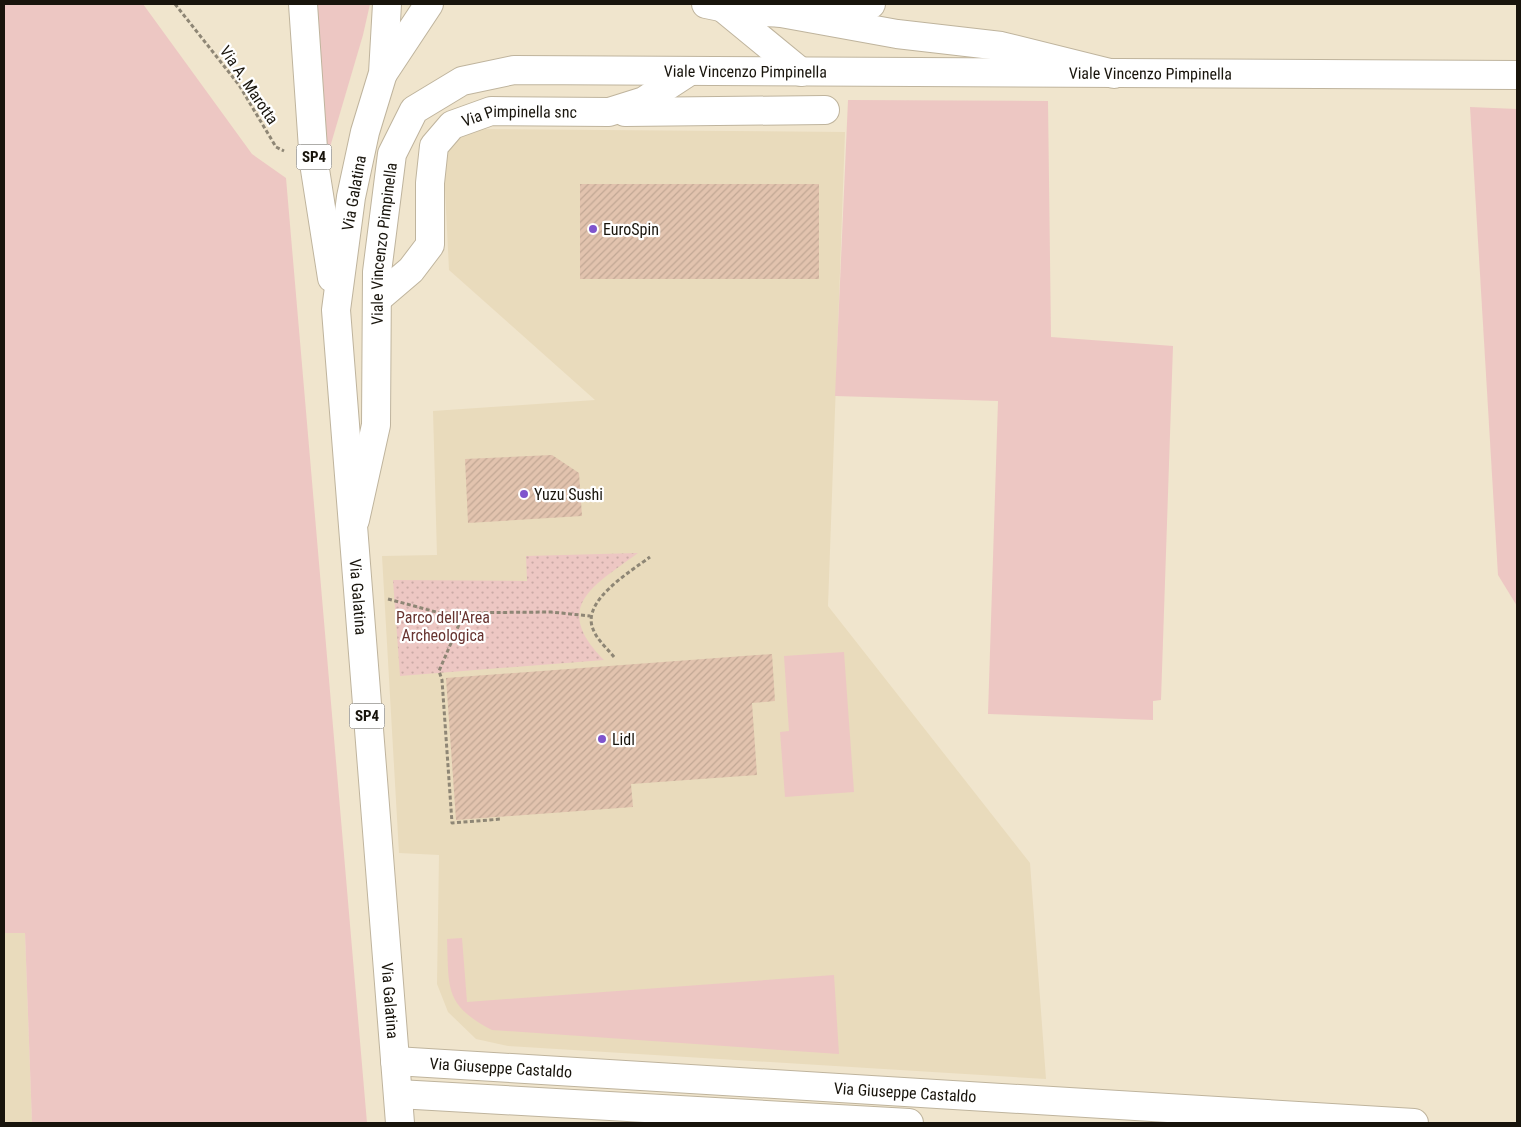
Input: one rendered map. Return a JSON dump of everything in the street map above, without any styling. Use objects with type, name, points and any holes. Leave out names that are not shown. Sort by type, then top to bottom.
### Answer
[{"type":"main road","name":"SP4","points":[[303,4],[314,163],[336,310]]},
{"type":"main road","name":"SP4","points":[[383,73],[387,4]]},
{"type":"main road","name":"SP4","points":[[383,73],[429,4]]},
{"type":"main road","points":[[770,11],[849,8],[871,4]]},
{"type":"main road","points":[[714,6],[770,11],[897,34],[1000,46],[1114,74]]},
{"type":"main road","points":[[714,6],[801,72]]},
{"type":"main road","name":"Viale Vincenzo Pimpinella","points":[[352,533],[376,425],[377,272],[392,154],[414,110],[462,82],[514,70],[1517,75]]},
{"type":"main road","name":"Via Pimpinella snc","points":[[377,299],[438,245],[430,183],[434,146],[452,125],[491,111],[609,112],[644,101],[690,71]]},
{"type":"main road","name":"Via Galatina","points":[[383,73],[364,132],[352,197],[336,310],[352,533],[400,1123]]},
{"type":"main road","points":[[609,112],[826,110]]},
{"type":"main road","name":"Via Giuseppe Castaldo","points":[[395,1061],[1414,1123]]},
{"type":"main road","name":"Via Giuseppe Castaldo","points":[[398,1094],[909,1123]]},
{"type":"path","name":"Via A. Marotta","points":[[175,4],[239,85],[276,147],[314,163]]},
{"type":"path","points":[[614,657],[598,639],[592,628],[590,616],[593,606],[603,595],[650,557]]},
{"type":"path","points":[[385,598],[440,613],[551,612],[590,616]]},
{"type":"path","points":[[464,613],[439,671],[442,680],[452,823],[502,819]]},
{"type":"shaded area","points":[[464,129],[845,132],[828,606],[1030,863],[1046,1079],[508,1046],[476,1039],[448,1012],[437,984],[439,855],[399,853],[382,556],[437,555],[433,411],[595,400],[449,270],[443,148]]},
{"type":"shaded area","points":[[25,932],[32,1123],[4,1123],[4,933]]},
{"type":"green space","points":[[4,4],[143,4],[252,154],[286,178],[367,1123],[32,1123],[25,933],[4,933]]},
{"type":"green space","points":[[316,4],[370,4],[363,35],[328,154]]},
{"type":"green space","points":[[848,100],[1048,101],[1051,337],[1173,346],[1161,700],[1153,701],[1153,720],[988,714],[998,401],[835,396]]},
{"type":"green space","points":[[1470,107],[1517,109],[1517,606],[1498,575]]},
{"type":"green space","name":"Parco dell'Area Archeologica","points":[[638,553],[594,587],[585,598],[580,611],[580,625],[588,641],[604,660],[400,676],[393,580],[527,581],[526,556]]},
{"type":"green space","points":[[844,652],[854,792],[785,797],[780,732],[789,731],[784,656]]},
{"type":"green space","points":[[462,938],[467,1002],[834,975],[839,1054],[492,1030],[465,1012],[452,994],[449,983],[447,939]]},
{"type":"building","points":[[580,184],[819,184],[819,279],[580,279]]},
{"type":"building","name":"Yuzu Sushi","points":[[552,455],[579,473],[582,516],[468,523],[465,459]]},
{"type":"building","name":"Lidl","points":[[772,654],[775,701],[752,703],[757,775],[631,784],[633,807],[456,820],[446,678]]},
{"type":"place","name":"EuroSpin","points":[[593,229]]},
{"type":"place","name":"Yuzu Sushi","points":[[524,494]]},
{"type":"place","name":"Lidl","points":[[602,739]]}]
